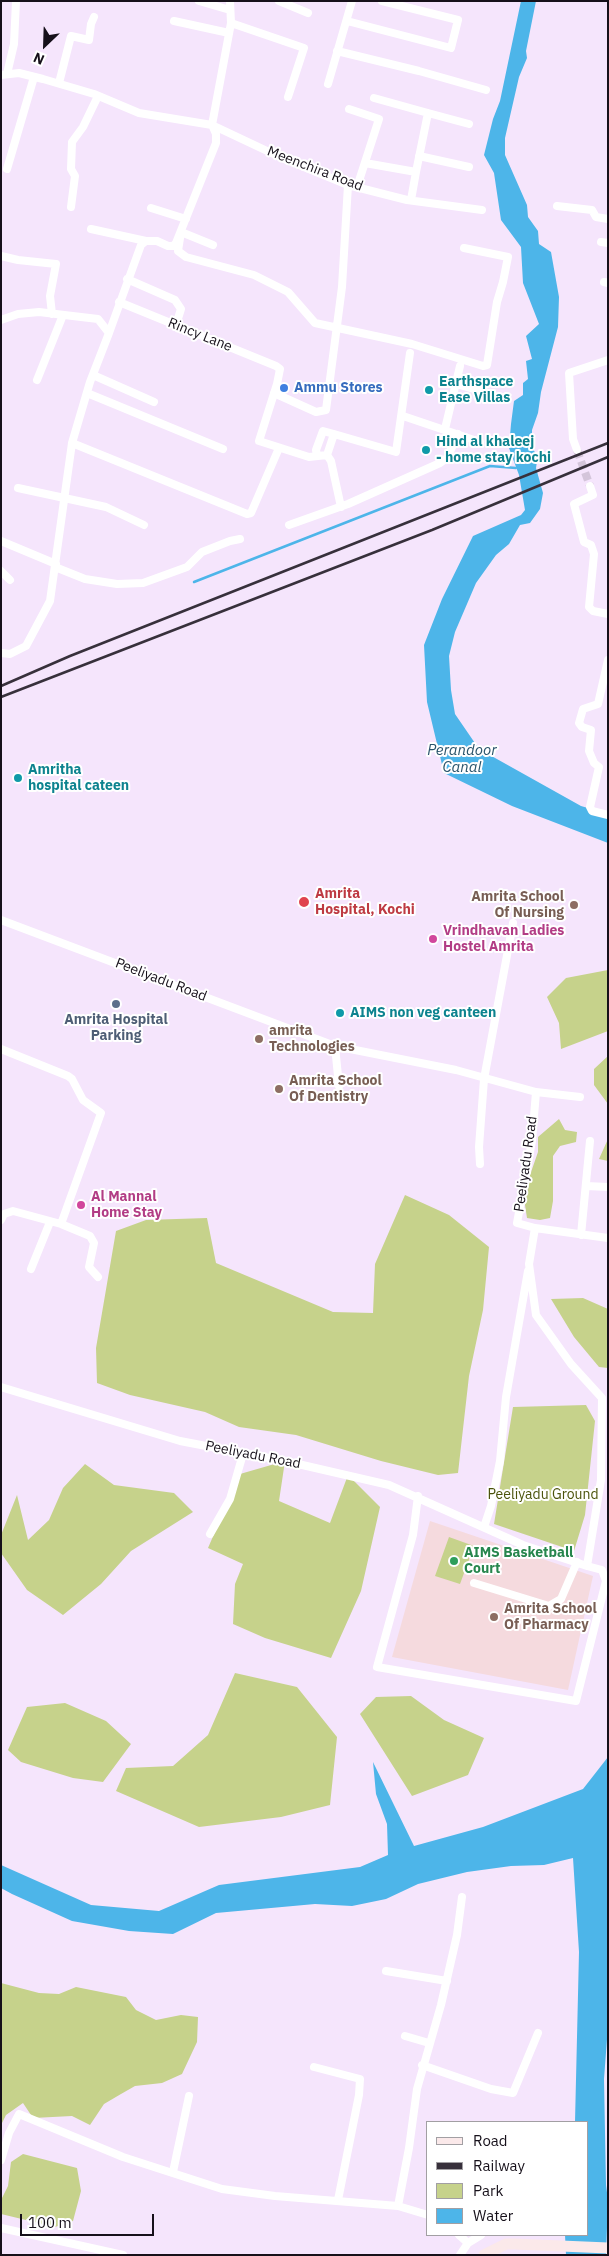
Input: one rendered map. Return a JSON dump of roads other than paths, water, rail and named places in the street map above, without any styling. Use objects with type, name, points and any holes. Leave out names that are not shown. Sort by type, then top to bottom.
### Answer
[{"type":"main road","points":[[484,2255],[506,2244],[608,2248]]},
{"type":"street","points":[[4,74],[14,44],[16,1]]},
{"type":"street","points":[[199,1],[230,10]]},
{"type":"street","points":[[91,229],[146,241],[157,241],[173,246],[181,232],[216,143],[216,134],[212,125],[231,23],[230,1]]},
{"type":"street","points":[[279,1],[308,13]]},
{"type":"street","points":[[328,84],[352,1]]},
{"type":"street","points":[[347,21],[451,48],[458,20],[382,1]]},
{"type":"street","points":[[59,83],[71,36],[89,40],[90,24],[94,17]]},
{"type":"street","points":[[174,21],[229,33]]},
{"type":"street","points":[[231,23],[304,48],[288,97]]},
{"type":"street","points":[[337,51],[486,90]]},
{"type":"street","name":"Meenchira Road","points":[[4,74],[19,73],[59,83],[98,96],[139,113],[212,125],[282,158],[348,185],[412,200],[482,210]]},
{"type":"street","points":[[7,169],[34,77]]},
{"type":"street","points":[[72,208],[75,176],[71,169],[72,142],[83,127],[98,96]]},
{"type":"street","points":[[374,98],[469,124]]},
{"type":"street","points":[[349,109],[379,119],[357,187]]},
{"type":"street","points":[[412,200],[428,113]]},
{"type":"street","points":[[419,156],[469,167]]},
{"type":"street","points":[[365,163],[416,172]]},
{"type":"street","points":[[327,455],[309,457],[259,440],[274,393],[316,412],[326,410],[335,327],[342,287],[348,185]]},
{"type":"street","points":[[557,206],[592,210],[596,217],[608,219]]},
{"type":"street","points":[[151,208],[186,219]]},
{"type":"street","points":[[181,232],[178,251],[186,257],[254,275],[288,292],[315,323],[412,344],[484,366],[487,365],[496,302],[508,258],[464,248]]},
{"type":"street","points":[[181,232],[213,246]]},
{"type":"street","points":[[1,653],[10,654],[26,646],[50,600],[72,443],[93,375],[127,279],[141,245],[146,241]]},
{"type":"street","points":[[1,256],[56,264],[50,296],[52,314]]},
{"type":"street","points":[[127,279],[175,300],[181,309],[176,325]]},
{"type":"street","name":"Rincy Lane","points":[[119,302],[280,369],[274,393]]},
{"type":"street","points":[[1,320],[18,314],[40,312],[98,319],[109,333]]},
{"type":"street","points":[[37,380],[63,315]]},
{"type":"street","points":[[317,456],[316,450],[322,431],[396,452],[403,416],[410,354]]},
{"type":"street","points":[[577,450],[573,439],[569,373],[608,360]]},
{"type":"street","points":[[445,429],[460,366]]},
{"type":"street","points":[[93,375],[154,402]]},
{"type":"street","points":[[456,384],[488,393]]},
{"type":"street","points":[[87,393],[223,449]]},
{"type":"street","points":[[403,416],[480,442]]},
{"type":"street","points":[[327,455],[334,434]]},
{"type":"street","points":[[289,525],[342,507],[440,463],[447,458],[458,434]]},
{"type":"street","points":[[72,443],[247,514],[251,513],[279,448]]},
{"type":"street","points":[[327,455],[332,462],[342,507]]},
{"type":"street","points":[[590,486],[593,495],[574,504],[584,542],[591,545],[594,554],[589,607],[593,611],[608,614]]},
{"type":"street","points":[[18,488],[65,496],[106,507],[144,525]]},
{"type":"street","points":[[1,541],[85,579],[117,584],[143,582],[187,567],[202,552],[230,541],[240,540]]},
{"type":"street","points":[[1,571],[10,580]]},
{"type":"street","points":[[608,660],[598,704],[583,709],[579,723],[582,727],[591,730],[589,751],[594,763],[600,767],[590,807],[592,811],[608,815]]},
{"type":"street","name":"Peeliyadu Road","points":[[1,920],[335,1046],[456,1070],[536,1092],[532,1141],[518,1223],[535,1228],[529,1264],[536,1315],[572,1364],[602,1398],[601,1480],[587,1566],[523,1545],[418,1496],[381,1483],[285,1461],[180,1441],[1,1387]]},
{"type":"street","points":[[480,1164],[479,1147],[484,1079],[513,923]]},
{"type":"street","points":[[335,1046],[339,1086]]},
{"type":"street","points":[[1,1049],[68,1076],[72,1079],[83,1100],[101,1113],[61,1224]]},
{"type":"street","points":[[536,1092],[580,1097]]},
{"type":"street","points":[[581,1235],[590,1141]]},
{"type":"street","points":[[586,1186],[608,1187]]},
{"type":"street","points":[[1,1220],[4,1214],[13,1211],[61,1224],[90,1236],[93,1240],[89,1267],[98,1277]]},
{"type":"street","points":[[31,1269],[50,1222]]},
{"type":"street","points":[[535,1228],[608,1238]]},
{"type":"street","points":[[484,1527],[492,1506],[500,1461],[506,1397],[529,1264]]},
{"type":"street","points":[[210,1534],[230,1499],[242,1454]]},
{"type":"street","points":[[418,1496],[413,1535],[377,1667],[576,1701],[606,1581],[602,1570],[587,1566]]},
{"type":"street","points":[[474,1583],[549,1606],[562,1599],[577,1562]]},
{"type":"street","points":[[398,2206],[422,2065],[447,1981],[458,1935],[462,1897]]},
{"type":"street","points":[[386,1970],[447,1981]]},
{"type":"street","points":[[422,2065],[491,2089],[513,2093],[538,2033]]},
{"type":"street","points":[[405,2036],[430,2042]]},
{"type":"street","points":[[314,2067],[360,2079],[359,2095],[338,2200]]},
{"type":"street","points":[[173,2172],[189,2096]]},
{"type":"street","points":[[1,2160],[8,2133],[19,2114],[103,2150],[222,2189],[284,2197],[398,2206],[426,2214]]},
{"type":"street","points":[[1,2228],[86,2251],[122,2255]]},
{"type":"street","points":[[460,2236],[468,2243]]},
{"type":"street","points":[[460,2255],[468,2243],[479,2236]]},
{"type":"water","name":"Perandoor Canal","points":[[521,1],[536,1],[526,51],[527,58],[519,77],[505,138],[505,155],[527,205],[528,217],[538,231],[539,244],[551,252],[559,297],[558,327],[541,392],[538,413],[532,430],[532,449],[538,455],[536,468],[543,493],[540,509],[530,523],[520,525],[509,544],[496,555],[476,583],[455,632],[449,656],[451,690],[455,714],[479,749],[581,806],[608,814],[608,843],[512,806],[444,773],[427,702],[424,645],[442,599],[473,536],[521,515],[525,510],[519,475],[509,448],[514,401],[523,395],[523,383],[528,379],[526,361],[532,359],[526,336],[539,324],[523,283],[521,247],[501,220],[494,173],[484,155],[493,119],[500,101]]},
{"type":"water","points":[[608,1757],[608,2026],[604,2079],[606,2185],[608,2200],[606,2255],[566,2255],[565,2236],[589,2236],[589,2121],[575,2121],[579,1952],[573,1858],[544,1865],[511,1866],[467,1872],[418,1884],[386,1899],[352,1906],[315,1904],[216,1913],[173,1934],[129,1931],[72,1921],[1,1888],[1,1865],[91,1905],[159,1911],[219,1885],[360,1867],[388,1855],[387,1824],[376,1794],[373,1762],[414,1846],[483,1827],[583,1789]]},
{"type":"waterway","points":[[194,582],[490,466],[516,468]]},
{"type":"tunnel","points":[[577,450],[590,486]]},
{"type":"railway","points":[[1,686],[70,656],[608,443]]},
{"type":"railway","points":[[1,697],[432,530],[608,457]]},
{"type":"place","name":"Ammu Stores","points":[[284,388]]},
{"type":"place","name":"Earthspace Ease Villas","points":[[429,390]]},
{"type":"place","name":"Hind al khaleej - home stay kochi","points":[[426,450]]},
{"type":"place","name":"Amritha hospital cateen","points":[[18,778]]},
{"type":"place","name":"Amrita Hospital, Kochi","points":[[304,902]]},
{"type":"place","name":"Amrita School Of Nursing","points":[[574,905]]},
{"type":"place","name":"Vrindhavan Ladies Hostel Amrita","points":[[433,939]]},
{"type":"place","name":"Amrita Hospital Parking","points":[[116,1004]]},
{"type":"place","name":"AIMS non veg canteen","points":[[340,1013]]},
{"type":"place","name":"amrita Technologies","points":[[259,1039]]},
{"type":"place","name":"Amrita School Of Dentistry","points":[[279,1089]]},
{"type":"place","name":"Al Mannal Home Stay","points":[[81,1205]]},
{"type":"place","name":"AIMS Basketball Court","points":[[454,1561]]},
{"type":"place","name":"Amrita School Of Pharmacy","points":[[494,1617]]},
{"type":"park label","name":"Peeliyadu Ground","points":[[543,1495]]}]
